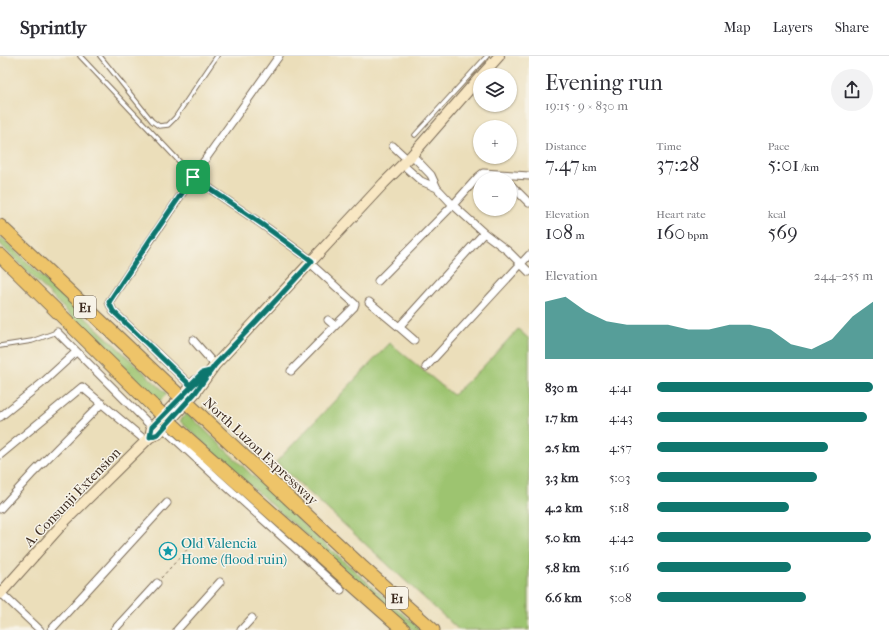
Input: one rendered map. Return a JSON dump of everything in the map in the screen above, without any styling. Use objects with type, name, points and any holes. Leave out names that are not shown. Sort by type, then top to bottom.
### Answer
[{"type":"highway","name":"North Luzon Expressway","points":[[0,226],[344,551],[433,630]]},
{"type":"highway","name":"E1","points":[[0,255],[186,437],[404,630]]},
{"type":"main road","points":[[488,68],[499,56]]},
{"type":"main road","points":[[149,435],[194,384],[213,368],[266,311],[382,182],[407,160],[473,86]]},
{"type":"main road","points":[[149,435],[158,434],[164,428],[195,393],[213,368]]},
{"type":"main road","name":"A. Consunji Extension","points":[[1,593],[66,520],[149,435]]},
{"type":"street","points":[[193,340],[213,368],[202,373],[191,384],[189,384],[113,311],[109,304],[128,273],[193,177],[279,56]]},
{"type":"street","points":[[392,146],[407,160],[431,175],[437,188],[453,205],[484,233],[508,251],[529,272]]},
{"type":"street","points":[[407,160],[421,181],[437,188]]},
{"type":"street","points":[[517,176],[529,176]]},
{"type":"street","points":[[193,177],[263,225],[311,262],[355,304],[354,307],[291,372]]},
{"type":"street","points":[[378,281],[453,205],[473,182]]},
{"type":"street","points":[[517,191],[529,203]]},
{"type":"street","points":[[399,327],[484,233]]},
{"type":"street","points":[[426,367],[529,255]]},
{"type":"street","points":[[369,302],[414,340]]},
{"type":"street","points":[[328,320],[335,326]]},
{"type":"street","points":[[57,332],[149,435]]},
{"type":"street","points":[[0,417],[41,384],[76,352]]},
{"type":"street","points":[[0,455],[82,387],[102,403],[149,435]]},
{"type":"street","points":[[0,509],[102,403]]},
{"type":"street","points":[[164,428],[217,478],[342,590]]},
{"type":"street","points":[[51,630],[167,503]]},
{"type":"street","points":[[177,630],[220,582]]},
{"type":"street","points":[[114,630],[157,583]]},
{"type":"street","points":[[1,593],[40,630]]},
{"type":"street","points":[[240,630],[252,618]]},
{"type":"lane","points":[[80,56],[193,177]]},
{"type":"lane","points":[[100,56],[152,121],[159,126],[168,125],[175,118],[218,56]]},
{"type":"lane","points":[[415,135],[488,56]]},
{"type":"lane","points":[[0,346],[32,341],[57,332]]},
{"type":"path","points":[[157,583],[192,544]]},
{"type":"green space","points":[[0,236],[167,394],[159,402],[0,244]]},
{"type":"green space","points":[[518,329],[529,339],[529,630],[459,630],[276,462],[390,343],[453,395],[481,369]]},
{"type":"green space","points":[[187,413],[318,538],[421,630],[413,630],[227,465],[180,421]]},
{"type":"place","name":"Old Valencia Home (flood ruin)","points":[[168,551]]},
{"type":"route","points":[[193,177],[312,261],[215,365],[199,389],[158,434],[150,437],[152,427],[194,384],[210,371],[202,373],[191,384],[189,384],[113,311],[109,302],[193,177]]}]
